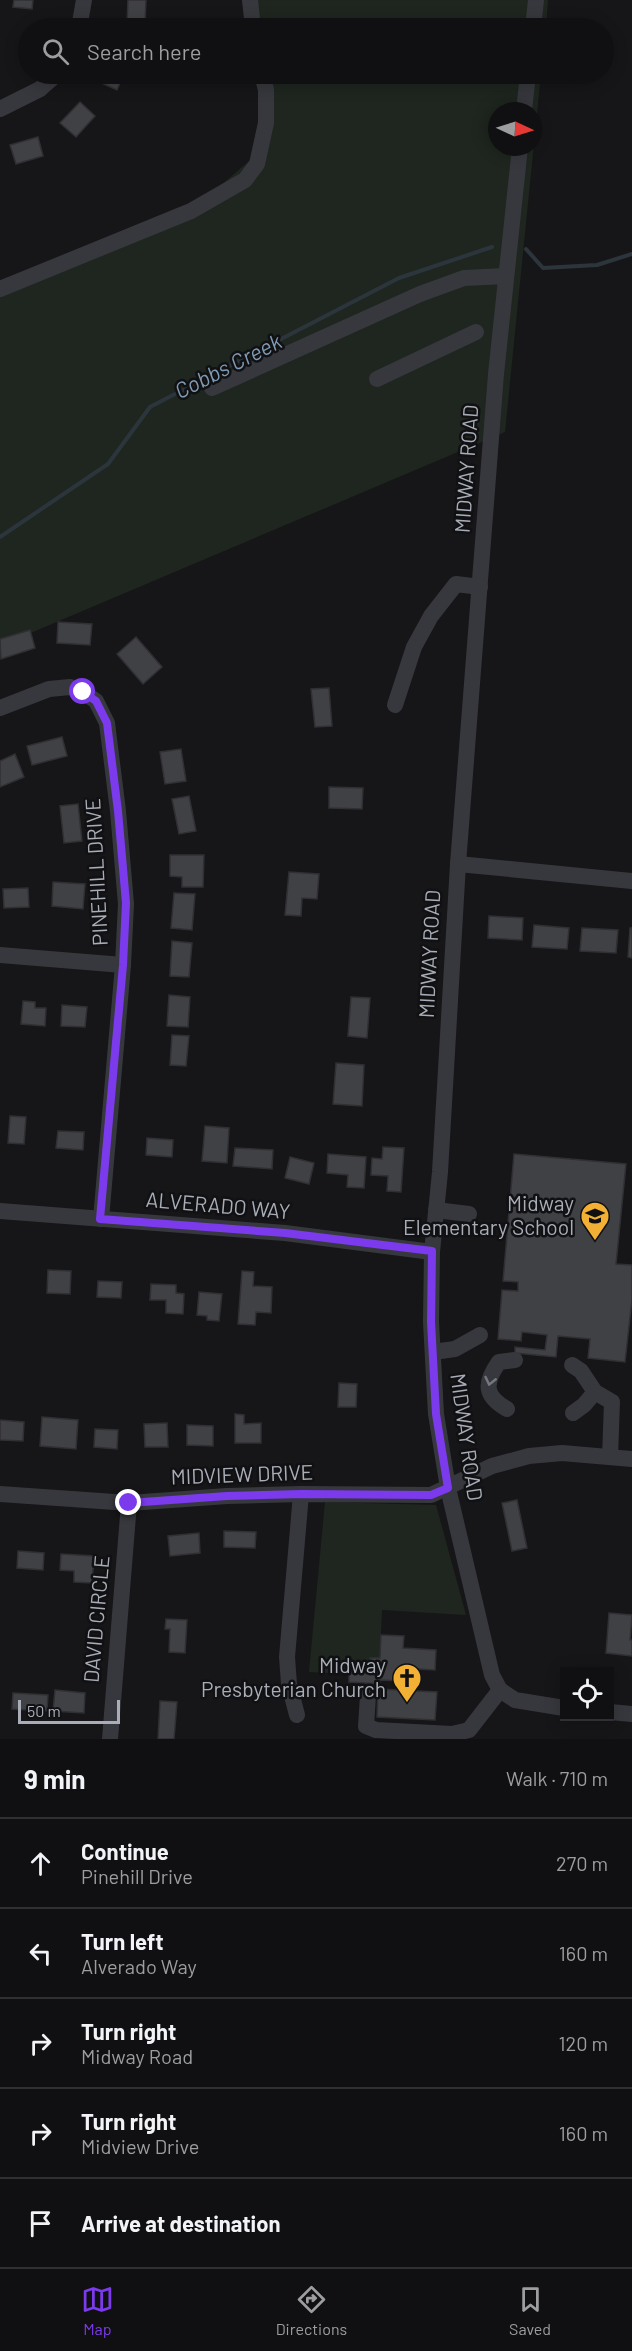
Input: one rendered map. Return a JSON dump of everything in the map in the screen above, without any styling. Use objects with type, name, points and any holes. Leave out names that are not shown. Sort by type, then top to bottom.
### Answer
[{"type":"street","points":[[81,18],[84,0]]},
{"type":"street","points":[[250,0],[252,18]]},
{"type":"street","points":[[534,18],[536,0]]},
{"type":"street","points":[[0,109],[46,84]]},
{"type":"street","points":[[0,289],[191,211],[245,180],[256,164],[266,123],[264,84]]},
{"type":"street","points":[[525,102],[527,84]]},
{"type":"street","name":"MIDWAY ROAD","points":[[500,1690],[492,1675],[448,1488],[436,1414],[432,1251],[458,864],[480,587],[506,276],[519,156]]},
{"type":"street","points":[[212,388],[420,294],[464,278],[506,276]]},
{"type":"street","points":[[376,379],[476,332]]},
{"type":"street","points":[[395,705],[414,647],[431,616],[456,584],[480,587]]},
{"type":"street","name":"PINEHILL DRIVE","points":[[0,708],[49,689],[70,687],[96,701],[107,723],[126,903],[123,965],[100,1219]]},
{"type":"street","points":[[458,864],[632,881]]},
{"type":"street","points":[[0,955],[123,965]]},
{"type":"street","points":[[436,1210],[469,1214]]},
{"type":"street","name":"ALVERADO WAY","points":[[0,1211],[285,1233],[432,1251]]},
{"type":"street","points":[[433,1352],[455,1349],[480,1335]]},
{"type":"street","points":[[507,1409],[494,1402],[488,1391],[492,1372],[499,1362],[515,1360]]},
{"type":"street","points":[[572,1365],[581,1371],[595,1392],[612,1402],[610,1457]]},
{"type":"street","points":[[573,1413],[584,1405],[595,1392]]},
{"type":"street","name":"MIDVIEW DRIVE","points":[[0,1494],[129,1503],[227,1496],[301,1494],[431,1495],[492,1466],[529,1456],[562,1453],[632,1459]]},
{"type":"street","points":[[297,1714],[289,1684],[287,1657],[301,1494]]},
{"type":"street","name":"DAVID CIRCLE","points":[[110,1739],[129,1503]]},
{"type":"street","points":[[368,1696],[366,1726],[376,1730],[452,1734],[469,1730],[500,1690],[515,1700],[560,1707]]},
{"type":"street","points":[[614,1712],[632,1714]]},
{"type":"shaded area","points":[[258,0],[548,0],[547,18],[258,18]]},
{"type":"shaded area","points":[[261,84],[540,84],[538,102],[488,102],[488,156],[533,156],[505,432],[0,646],[0,297],[189,213],[264,148]]},
{"type":"shaded area","points":[[325,1502],[436,1505],[466,1615],[382,1610],[380,1658],[370,1658],[369,1667],[349,1674],[309,1672]]},
{"type":"building","points":[[14,0],[33,0],[32,9],[13,7]]},
{"type":"building","points":[[128,0],[146,0],[145,18],[127,18]]},
{"type":"building","points":[[104,84],[120,84],[117,90]]},
{"type":"building","points":[[80,102],[95,116],[76,137],[60,123]]},
{"type":"building","points":[[38,137],[43,156],[16,164],[10,145]]},
{"type":"building","points":[[58,622],[92,624],[90,645],[57,643]]},
{"type":"building","points":[[30,630],[35,648],[1,659],[0,639]]},
{"type":"building","points":[[136,637],[162,667],[143,684],[117,654]]},
{"type":"building","points":[[329,688],[332,726],[315,727],[311,689]]},
{"type":"building","points":[[62,737],[67,756],[32,765],[27,746]]},
{"type":"building","points":[[181,749],[186,781],[165,784],[160,752]]},
{"type":"building","points":[[15,754],[24,777],[0,787],[0,761]]},
{"type":"building","points":[[329,787],[363,788],[362,809],[329,808]]},
{"type":"building","points":[[189,796],[196,831],[179,834],[172,799]]},
{"type":"building","points":[[78,804],[82,841],[64,843],[60,806]]},
{"type":"building","points":[[170,855],[204,855],[203,887],[182,887],[182,877],[170,876]]},
{"type":"building","points":[[289,872],[319,874],[317,899],[302,898],[301,916],[285,915]]},
{"type":"building","points":[[53,882],[85,884],[83,909],[52,906]]},
{"type":"building","points":[[28,888],[29,907],[4,908],[3,889]]},
{"type":"building","points":[[174,893],[195,894],[192,930],[171,928]]},
{"type":"building","points":[[489,916],[523,918],[522,940],[488,938]]},
{"type":"building","points":[[534,925],[569,928],[567,949],[532,947]]},
{"type":"building","points":[[582,928],[618,930],[616,953],[580,951]]},
{"type":"building","points":[[630,928],[632,928],[632,958],[628,957]]},
{"type":"building","points":[[172,941],[192,943],[189,977],[170,976]]},
{"type":"building","points":[[169,995],[190,997],[188,1027],[167,1026]]},
{"type":"building","points":[[351,997],[370,998],[367,1038],[348,1036]]},
{"type":"building","points":[[23,1001],[35,1002],[35,1008],[46,1008],[45,1026],[21,1024]]},
{"type":"building","points":[[62,1005],[87,1007],[85,1027],[61,1026]]},
{"type":"building","points":[[172,1035],[189,1036],[186,1066],[170,1065]]},
{"type":"building","points":[[336,1063],[364,1065],[362,1106],[333,1104]]},
{"type":"building","points":[[10,1116],[26,1117],[24,1144],[8,1143]]},
{"type":"building","points":[[205,1126],[229,1128],[227,1163],[202,1161]]},
{"type":"building","points":[[58,1131],[84,1132],[83,1150],[56,1148]]},
{"type":"building","points":[[147,1138],[173,1140],[172,1157],[146,1155]]},
{"type":"building","points":[[383,1147],[404,1148],[401,1192],[387,1191],[388,1176],[371,1175],[372,1158],[382,1159]]},
{"type":"building","points":[[235,1148],[273,1150],[272,1169],[233,1166]]},
{"type":"building","points":[[328,1154],[366,1157],[364,1188],[347,1187],[348,1175],[327,1173]]},
{"type":"building","points":[[514,1154],[626,1164],[616,1264],[632,1265],[632,1299],[625,1362],[588,1358],[590,1339],[558,1336],[556,1357],[515,1353],[515,1347],[545,1350],[547,1335],[522,1332],[521,1341],[498,1339],[502,1290],[518,1291],[518,1282],[503,1281]]},
{"type":"building","points":[[290,1157],[314,1163],[309,1184],[285,1178]]},
{"type":"building","points":[[48,1270],[71,1271],[70,1294],[47,1293]]},
{"type":"building","points":[[242,1271],[254,1272],[253,1286],[272,1287],[271,1313],[256,1312],[255,1325],[238,1324]]},
{"type":"building","points":[[98,1281],[122,1282],[121,1298],[97,1297]]},
{"type":"building","points":[[151,1284],[176,1285],[176,1293],[184,1294],[183,1314],[166,1313],[166,1300],[150,1300]]},
{"type":"building","points":[[199,1292],[222,1294],[219,1321],[207,1320],[207,1316],[197,1315]]},
{"type":"building","points":[[339,1383],[357,1384],[356,1407],[338,1407]]},
{"type":"building","points":[[235,1414],[244,1415],[244,1424],[261,1423],[261,1443],[235,1443]]},
{"type":"building","points":[[42,1417],[78,1420],[76,1449],[40,1446]]},
{"type":"building","points":[[0,1420],[24,1422],[23,1441],[0,1440]]},
{"type":"building","points":[[167,1423],[168,1447],[145,1447],[144,1424]]},
{"type":"building","points":[[187,1425],[213,1426],[213,1446],[187,1445]]},
{"type":"building","points":[[95,1429],[118,1430],[117,1449],[94,1447]]},
{"type":"building","points":[[517,1500],[527,1548],[512,1551],[502,1503]]},
{"type":"building","points":[[224,1531],[256,1532],[255,1548],[224,1547]]},
{"type":"building","points":[[199,1533],[200,1553],[170,1556],[168,1536]]},
{"type":"building","points":[[18,1551],[44,1553],[43,1570],[17,1568]]},
{"type":"building","points":[[61,1554],[94,1556],[92,1583],[74,1582],[74,1571],[60,1570]]},
{"type":"building","points":[[609,1613],[632,1615],[630,1640],[632,1640],[632,1656],[606,1653]]},
{"type":"building","points":[[166,1619],[187,1620],[185,1653],[169,1652],[170,1629],[165,1629]]},
{"type":"building","points":[[381,1635],[404,1636],[403,1648],[436,1650],[435,1670],[402,1668],[402,1681],[380,1680],[380,1684],[349,1682],[349,1666],[369,1667],[370,1658],[380,1658]]},
{"type":"building","name":"Midway Presbyterian Church","points":[[378,1689],[437,1692],[435,1720],[377,1717]]},
{"type":"building","points":[[55,1690],[85,1693],[84,1713],[53,1711]]},
{"type":"building","points":[[13,1693],[48,1695],[47,1711],[12,1709]]},
{"type":"building","points":[[160,1701],[177,1702],[174,1739],[158,1739]]},
{"type":"waterway","name":"Cobbs Creek","points":[[0,537],[108,464],[150,407],[399,278],[492,247]]},
{"type":"waterway","name":"Cobbs Creek","points":[[526,249],[543,268],[597,265],[632,254]]},
{"type":"place","name":"Midway Elementary School","points":[[595,1242]]},
{"type":"place","name":"Midway Presbyterian Church","points":[[407,1704]]},
{"type":"route","points":[[83,692],[96,701],[107,723],[126,903],[123,965],[100,1219],[285,1233],[432,1251],[431,1322],[436,1414],[448,1488],[431,1495],[301,1494],[227,1496],[129,1503]]}]
